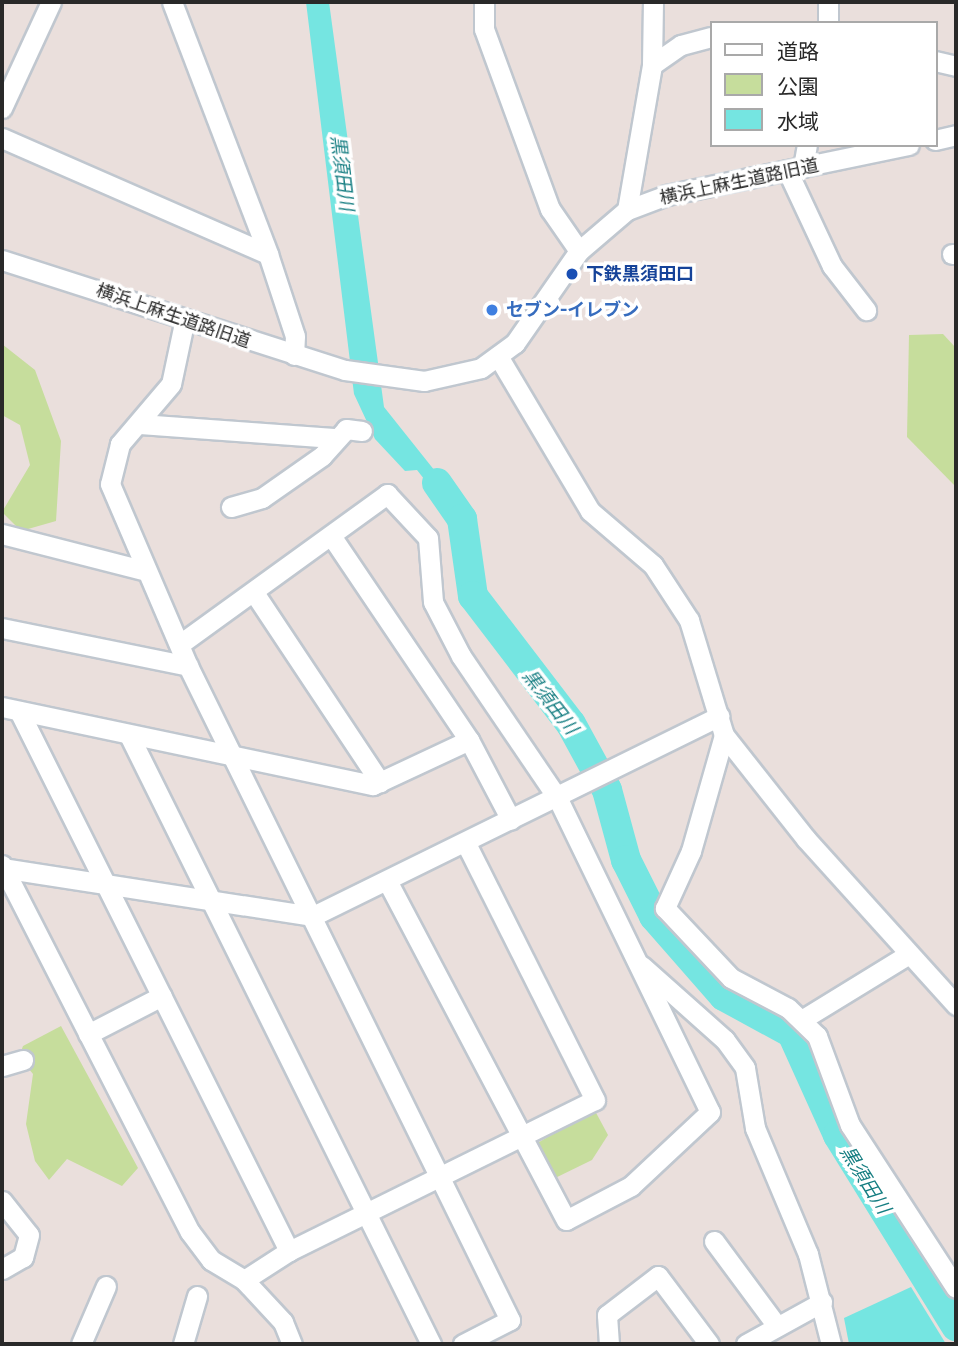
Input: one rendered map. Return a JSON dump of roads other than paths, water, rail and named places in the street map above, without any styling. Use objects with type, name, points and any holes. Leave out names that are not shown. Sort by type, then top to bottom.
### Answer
[{"type":"street","points":[[2,108],[51,2]]},
{"type":"street","points":[[172,2],[268,254],[295,336],[294,355]]},
{"type":"street","points":[[484,2],[484,29],[550,209],[579,251]]},
{"type":"street","points":[[627,210],[652,65],[653,2]]},
{"type":"street","points":[[828,2],[828,21]]},
{"type":"street","points":[[652,65],[681,45],[710,37]]},
{"type":"street","points":[[937,61],[956,66]]},
{"type":"street","points":[[937,140],[956,135]]},
{"type":"street","points":[[2,138],[268,254]]},
{"type":"street","points":[[806,147],[795,169],[832,266],[866,310]]},
{"type":"street","name":"横浜上麻生道路旧道","points":[[2,260],[184,323],[345,370],[390,379],[455,377],[498,356],[528,330],[579,251],[627,210],[795,169],[900,147]]},
{"type":"street","points":[[184,323],[171,384],[120,444],[110,484],[142,570],[510,1320],[463,1344]]},
{"type":"street","points":[[498,356],[590,511],[653,565],[678,601],[697,633],[722,725],[909,954],[956,1005]]},
{"type":"street","points":[[139,424],[335,438]]},
{"type":"street","points":[[231,507],[262,498],[322,456],[335,438],[346,429],[362,431]]},
{"type":"street","points":[[180,643],[255,594],[387,494],[428,538],[433,602],[461,656],[561,795],[709,1112],[631,1186],[566,1220],[387,881]]},
{"type":"street","points":[[2,534],[142,570]]},
{"type":"street","points":[[332,537],[469,740],[512,820]]},
{"type":"street","points":[[255,594],[380,782]]},
{"type":"street","points":[[2,628],[188,666]]},
{"type":"street","points":[[10,709],[130,737],[233,754],[373,785],[469,740]]},
{"type":"street","points":[[10,709],[106,883],[289,1251]]},
{"type":"street","points":[[2,867],[313,916],[466,844],[622,764],[722,725]]},
{"type":"street","points":[[722,725],[691,851],[665,908],[731,978],[803,1019],[825,1051],[850,1125],[956,1288]]},
{"type":"street","points":[[130,737],[364,1214],[431,1344]]},
{"type":"street","points":[[244,1280],[289,1251],[595,1100],[466,844]]},
{"type":"street","points":[[2,867],[190,1232],[211,1260],[244,1280],[283,1322],[292,1344]]},
{"type":"street","points":[[803,1019],[909,954]]},
{"type":"street","points":[[639,964],[725,1040],[745,1068],[755,1128],[822,1302],[831,1344]]},
{"type":"street","points":[[88,1034],[162,996]]},
{"type":"street","points":[[2,1066],[23,1060]]},
{"type":"street","points":[[2,1201],[29,1234],[23,1257],[2,1269]]},
{"type":"street","points":[[714,1241],[778,1326]]},
{"type":"street","points":[[609,1344],[607,1315],[658,1276],[709,1344]]},
{"type":"street","points":[[80,1344],[106,1286]]},
{"type":"street","points":[[183,1344],[197,1296]]},
{"type":"street","points":[[746,1344],[822,1302]]},
{"type":"water","points":[[306,2],[329,2],[384,407],[466,510],[454,517],[417,470],[405,471],[375,439],[354,394]]},
{"type":"water","points":[[911,1287],[946,1344],[849,1344],[844,1318]]},
{"type":"waterway","name":"黒須田川","points":[[437,483],[462,519],[473,596],[571,724],[607,790],[626,860],[654,916],[724,996],[792,1033],[838,1135],[956,1326]]},
{"type":"place","name":"下鉄黒須田口","points":[[572,274]]},
{"type":"place","name":"セブン-イレブン","points":[[492,310]]}]
